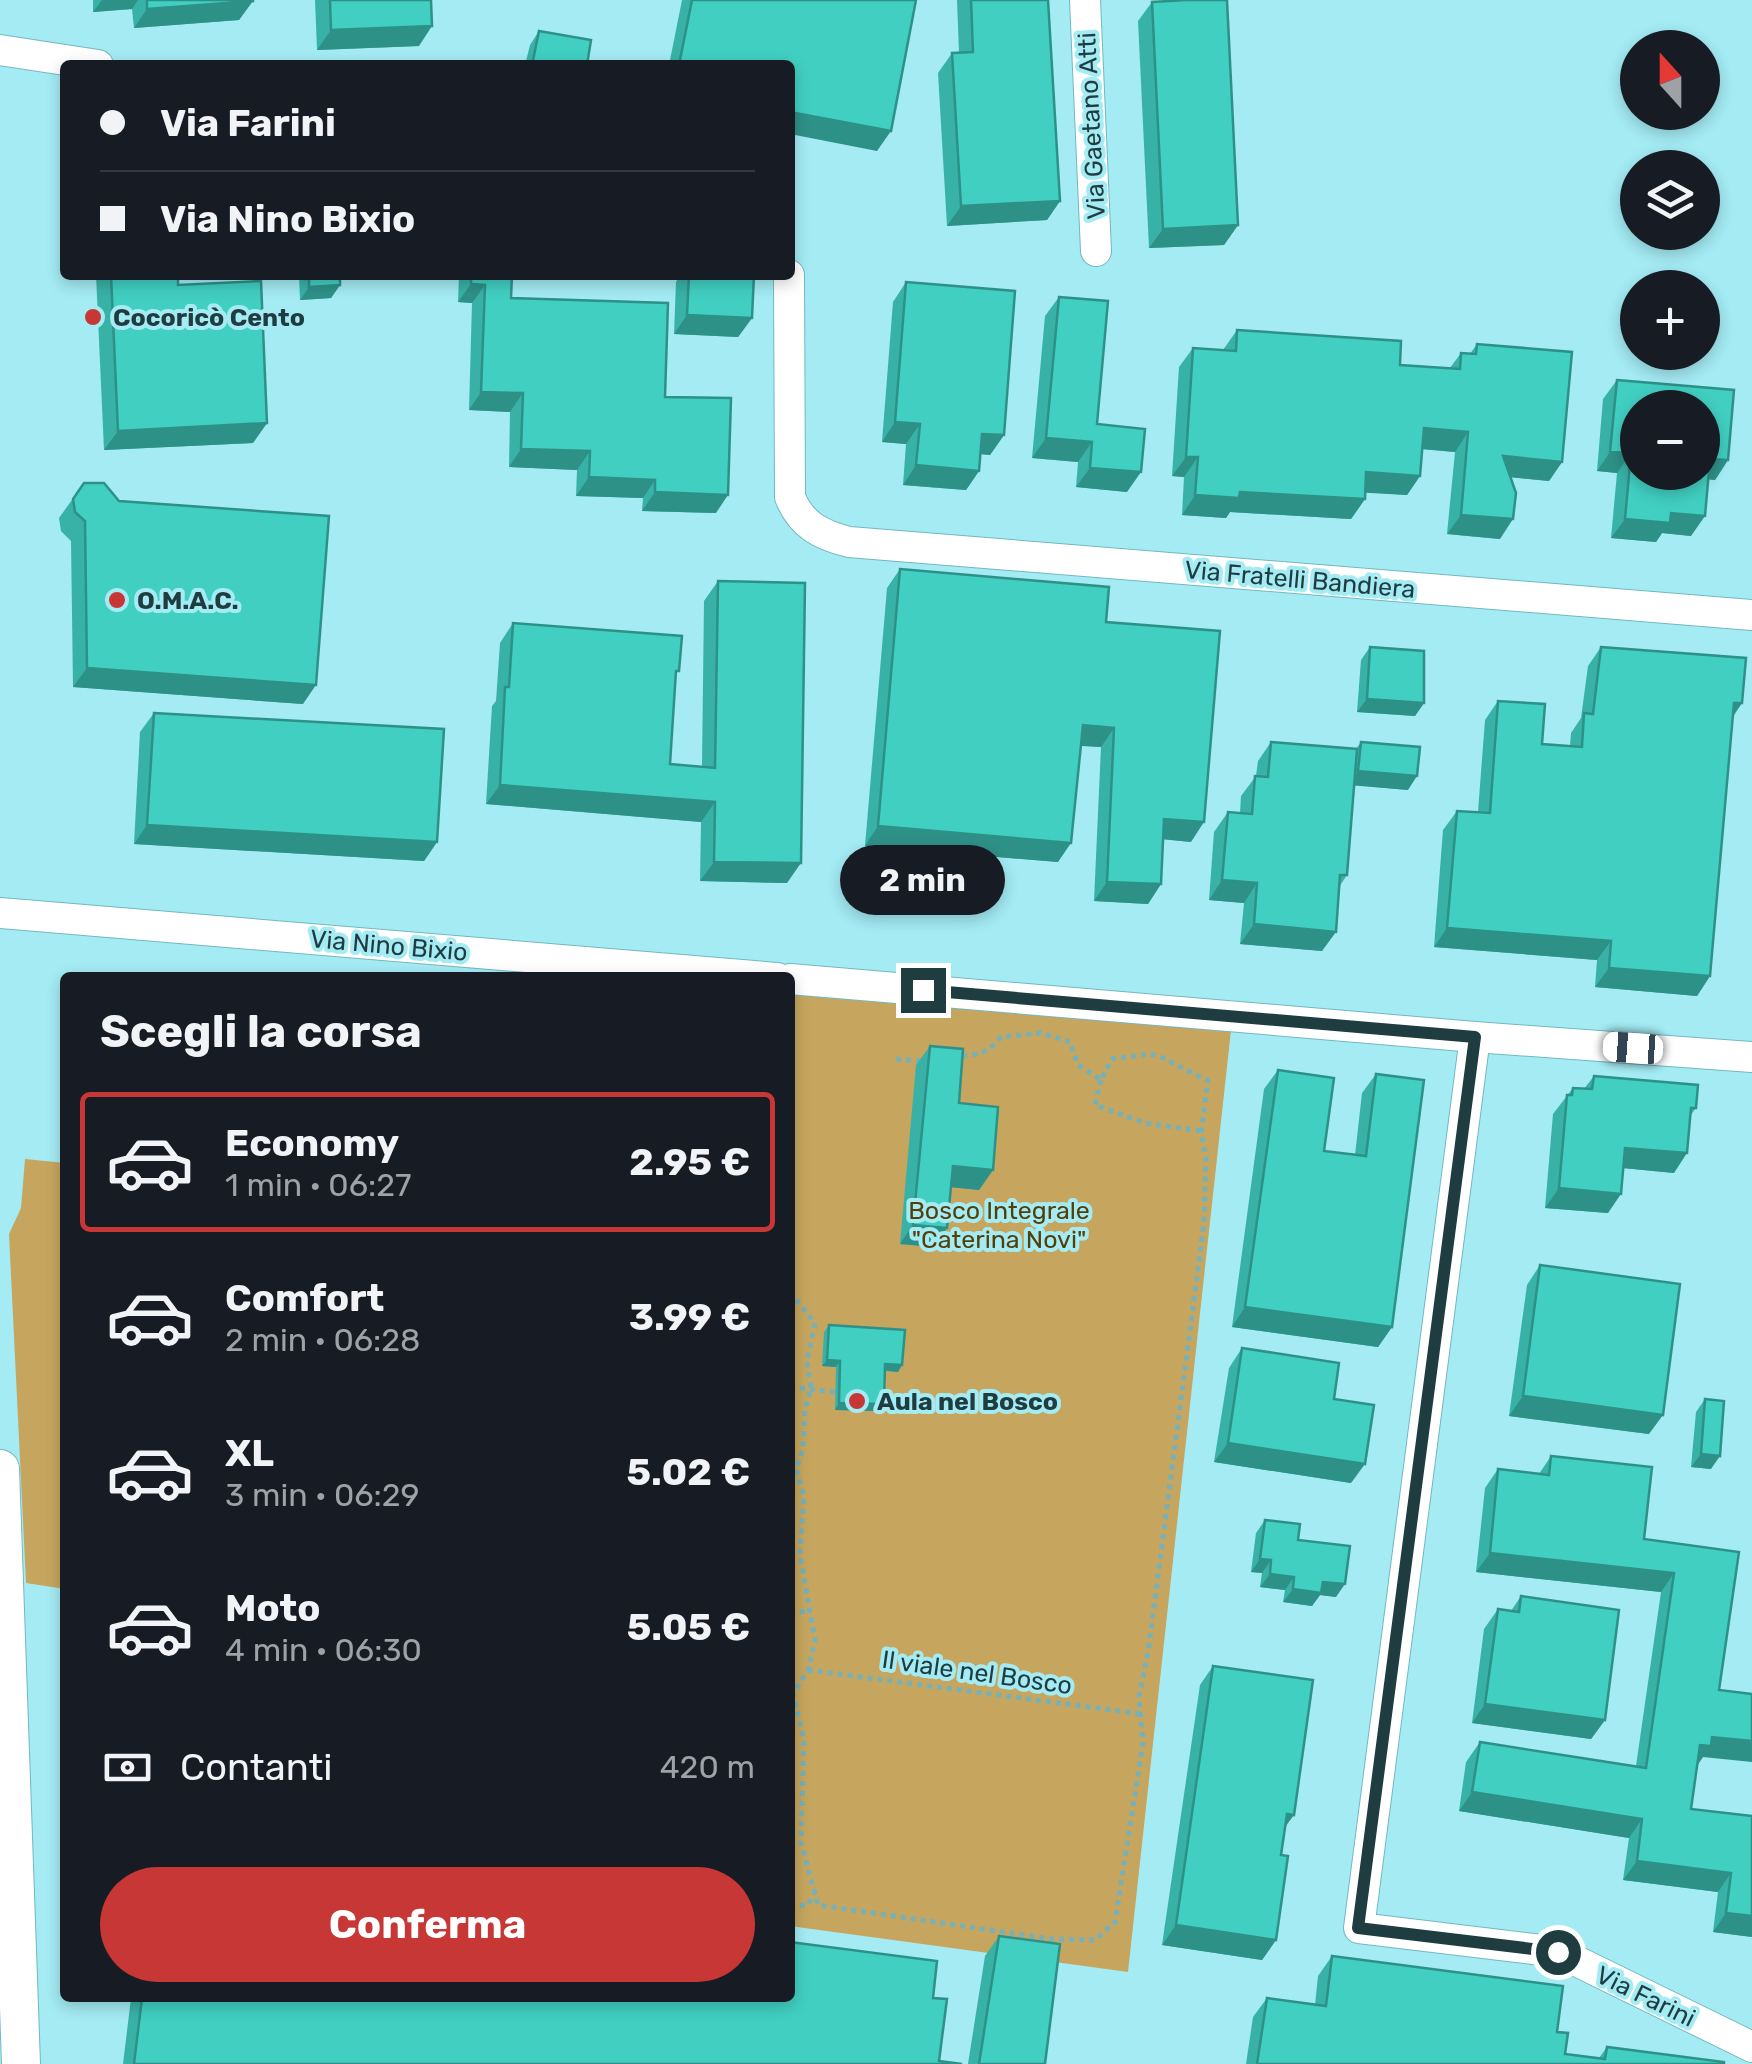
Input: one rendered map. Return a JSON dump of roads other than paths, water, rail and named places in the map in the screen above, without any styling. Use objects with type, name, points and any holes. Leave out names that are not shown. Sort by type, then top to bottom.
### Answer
[{"type":"main road","points":[[0,1470],[9,2003],[21,2064]]},
{"type":"street","name":"Via Gaetano Atti","points":[[1085,0],[1096,252]]},
{"type":"street","points":[[0,50],[65,60]]},
{"type":"street","name":"Via Fratelli Bandiera","points":[[789,280],[790,497],[802,520],[814,530],[849,542],[1752,615]]},
{"type":"street","name":"Via Nino Bixio","points":[[0,912],[707,972]]},
{"type":"street","points":[[795,978],[1752,1057]]},
{"type":"street","name":"Via Farini","points":[[1475,1037],[1358,1928],[1558,1952],[1752,2048]]},
{"type":"place","name":"Cocoricò Cento","points":[[93,317]]},
{"type":"place","name":"O.M.A.C.","points":[[117,600]]},
{"type":"place","name":"Aula nel Bosco","points":[[857,1401]]},
{"type":"park label","name":"Bosco Integrale \"Caterina Novi\"","points":[[999,1224]]}]
